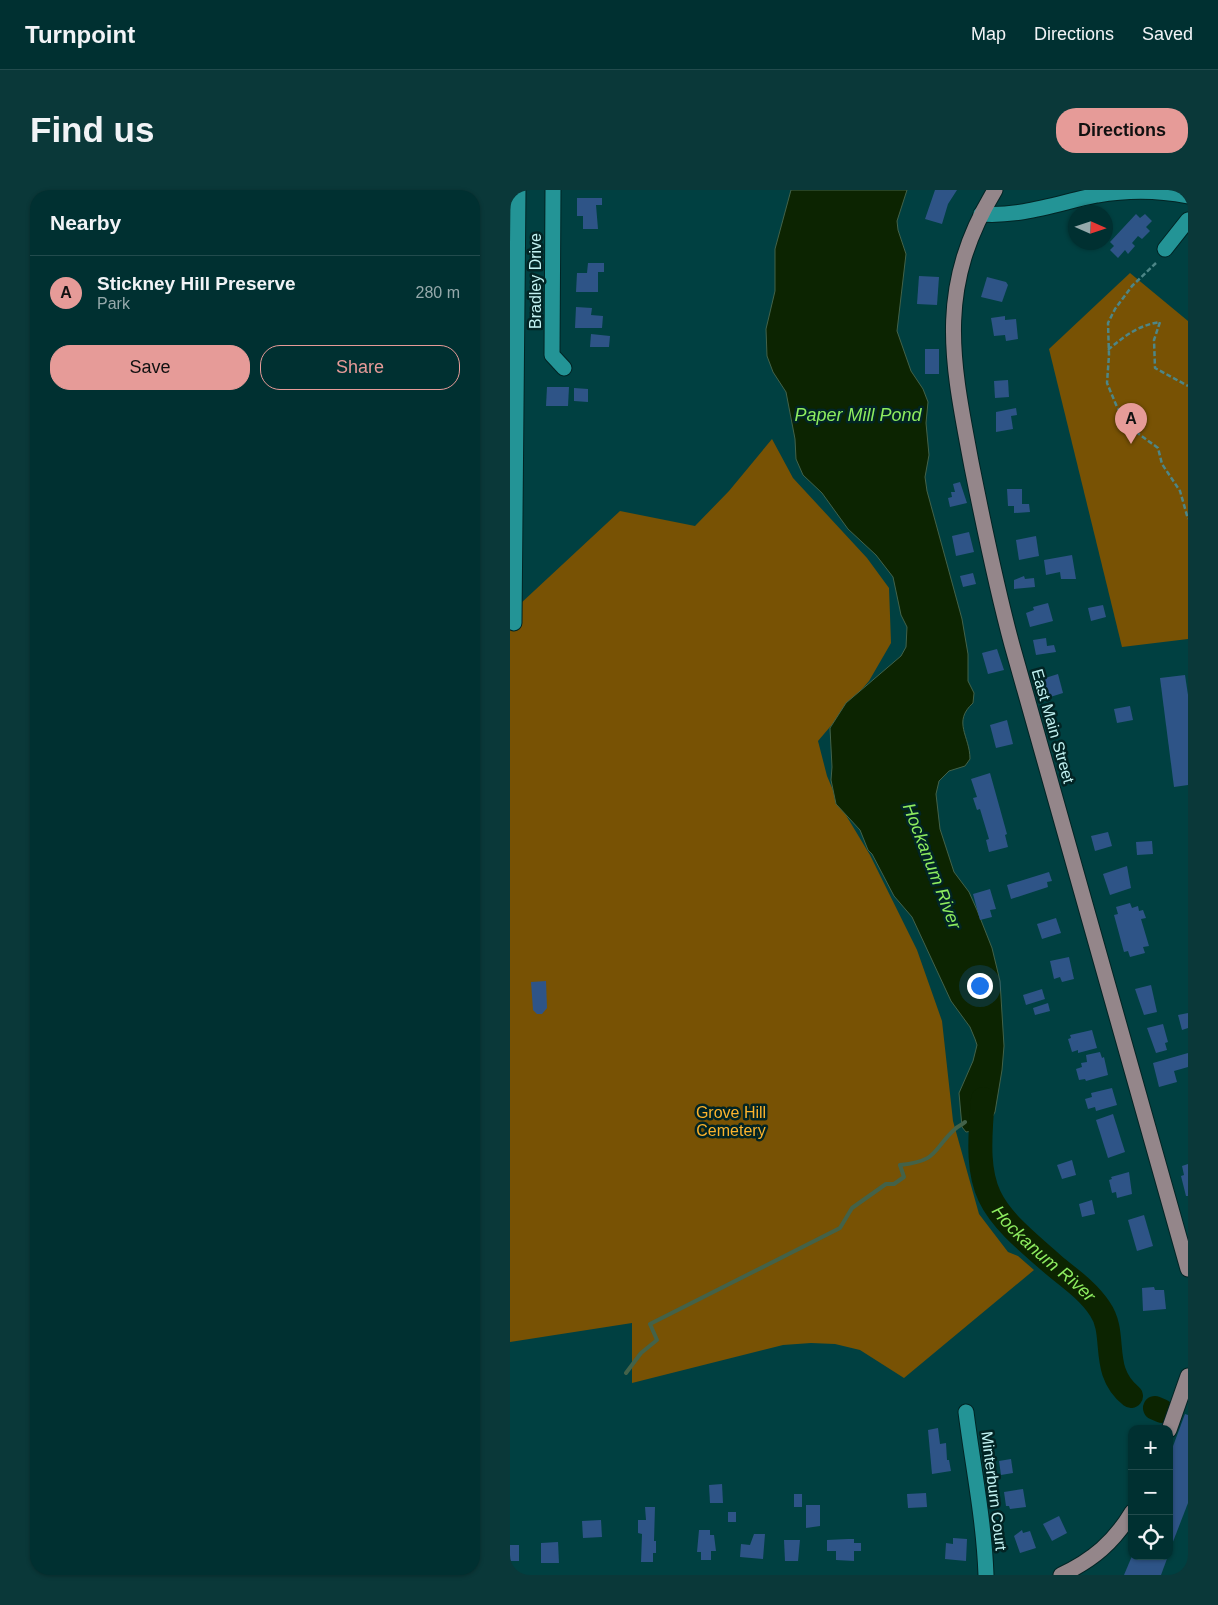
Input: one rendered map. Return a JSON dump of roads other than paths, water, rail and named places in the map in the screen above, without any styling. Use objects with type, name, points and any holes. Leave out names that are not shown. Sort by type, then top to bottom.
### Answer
[{"type":"main road","name":"East Main Street","points":[[995,190],[971,233],[958,274],[952,331],[954,368],[976,487],[1012,645],[1188,1269]]},
{"type":"main road","points":[[1171,1425],[1188,1376]]},
{"type":"main road","points":[[1061,1575],[1100,1552],[1114,1538],[1130,1515]]},
{"type":"street","points":[[514,623],[518,190]]},
{"type":"street","name":"Bradley Drive","points":[[553,190],[552,355],[564,368]]},
{"type":"street","points":[[980,214],[1017,214],[1097,194],[1124,191],[1188,196]]},
{"type":"street","points":[[1165,249],[1188,220]]},
{"type":"street","name":"Minterburn Court","points":[[966,1412],[975,1481],[984,1528],[986,1575]]},
{"type":"water","name":"Paper Mill Pond","points":[[791,190],[907,190],[897,221],[906,254],[897,331],[911,371],[923,389],[928,402],[926,423],[929,455],[925,477],[927,491],[962,619],[968,654],[968,681],[974,693],[973,703],[967,710],[963,723],[970,759],[965,766],[949,771],[939,781],[936,794],[940,829],[954,872],[969,892],[992,948],[1000,981],[1004,1046],[1002,1070],[995,1112],[988,1125],[980,1130],[966,1132],[962,1127],[959,1093],[973,1061],[977,1045],[970,1027],[951,1001],[912,917],[894,896],[872,854],[868,850],[860,830],[836,804],[831,780],[830,728],[846,703],[901,656],[906,647],[907,627],[901,615],[893,577],[876,555],[848,529],[822,493],[803,475],[796,459],[795,439],[786,392],[773,372],[767,356],[766,329],[775,291],[775,249]]},
{"type":"waterway","name":"Hockanum River","points":[[983,1099],[981,1157],[983,1178],[990,1196],[999,1212],[1013,1229],[1085,1291],[1096,1303],[1105,1319],[1108,1330],[1115,1375],[1121,1386],[1131,1396]]},
{"type":"waterway","points":[[626,1373],[641,1353],[657,1340],[650,1324],[840,1228],[852,1208],[886,1184],[894,1184],[904,1177],[900,1165],[922,1161],[934,1153],[948,1136],[965,1122]]},
{"type":"waterway","name":"Hockanum River","points":[[1155,1408],[1162,1411]]},
{"type":"place","name":"Stickney Hill Preserve","points":[[1131,444]]},
{"type":"park label","name":"Grove Hill Cemetery","points":[[731,1121]]}]
